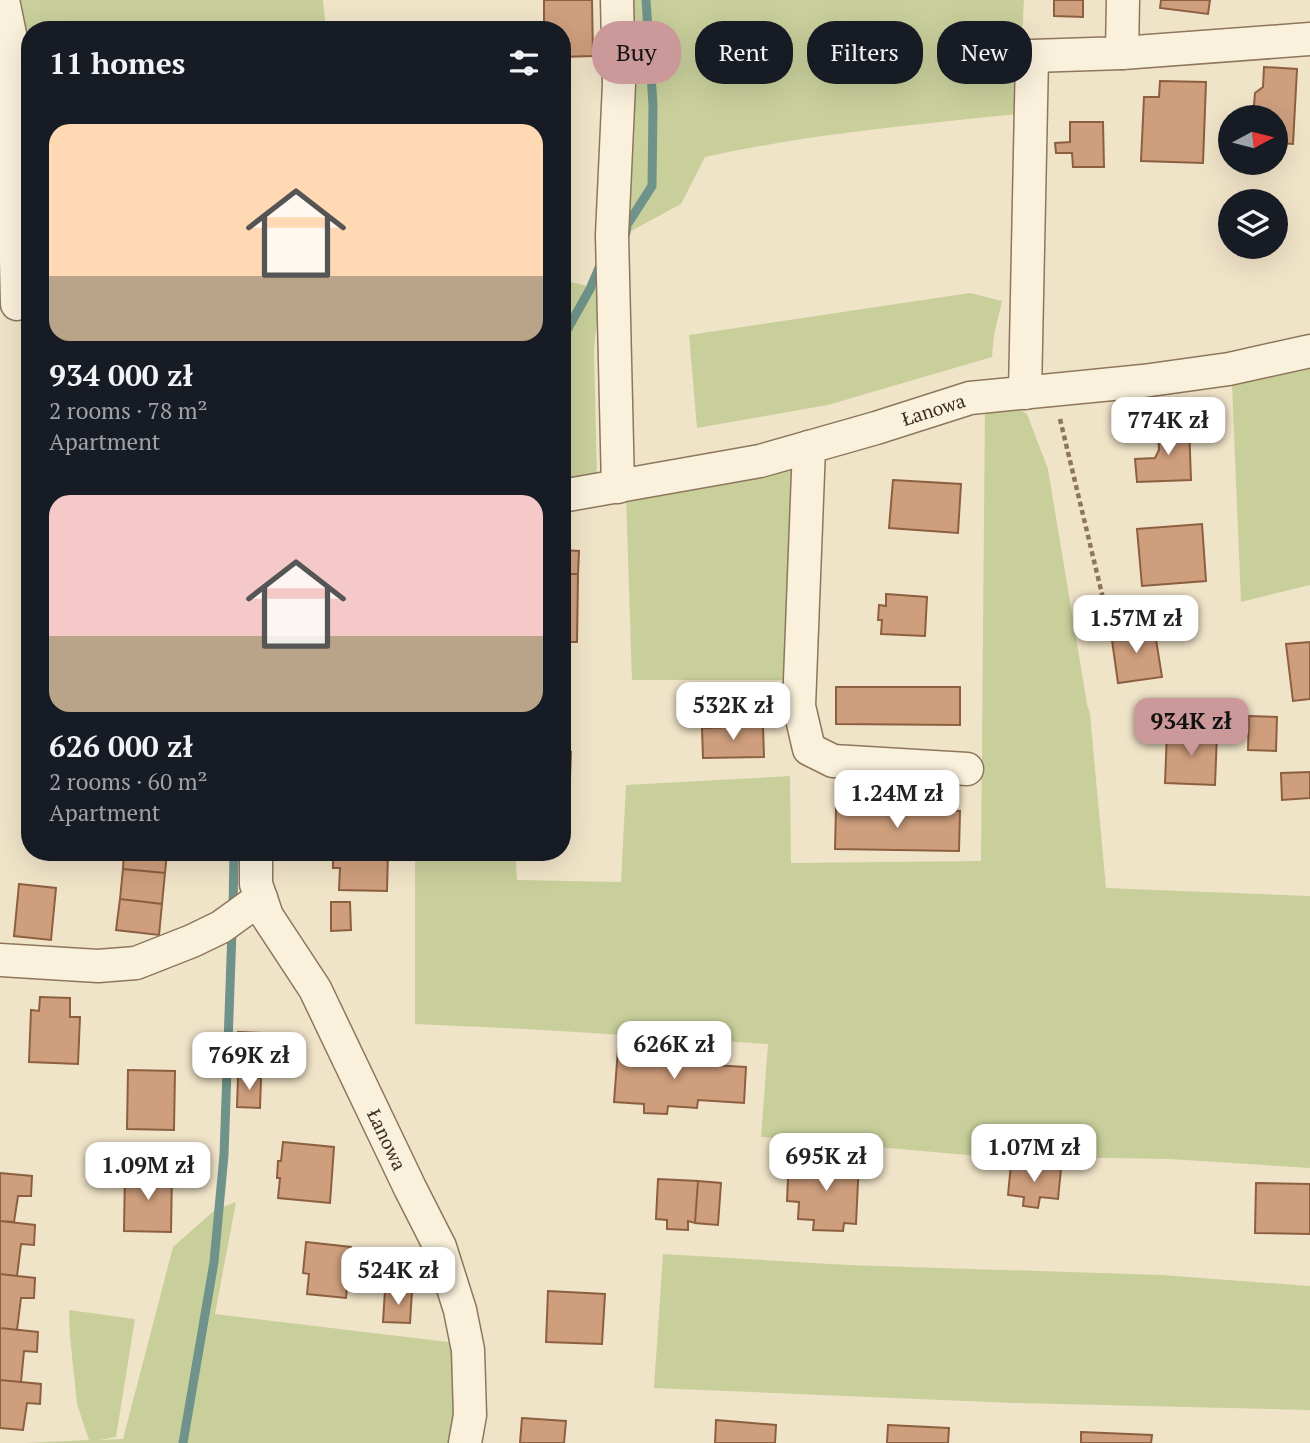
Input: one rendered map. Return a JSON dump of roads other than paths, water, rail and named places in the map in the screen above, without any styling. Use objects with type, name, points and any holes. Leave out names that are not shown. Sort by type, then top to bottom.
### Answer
[{"type":"street","points":[[3,0],[12,39],[16,310]]},
{"type":"street","points":[[617,0],[619,84],[612,235],[618,487]]},
{"type":"street","points":[[1122,53],[1123,0]]},
{"type":"street","points":[[1039,392],[1032,56],[1122,53],[1310,39]]},
{"type":"street","name":"Łanowa","points":[[571,495],[760,461],[970,398],[1143,381],[1229,369],[1310,351]]},
{"type":"street","points":[[809,447],[799,706],[809,749],[833,761],[967,769]]},
{"type":"street","name":"Łanowa","points":[[256,861],[256,884],[267,916],[314,989],[440,1247],[460,1310],[468,1350],[470,1415],[465,1443]]},
{"type":"street","points":[[0,960],[98,966],[136,963],[220,927],[261,898]]},
{"type":"waterway","points":[[626,233],[627,225],[652,186],[653,105],[646,0]]},
{"type":"waterway","points":[[571,323],[601,263]]},
{"type":"waterway","points":[[233,909],[234,861]]},
{"type":"waterway","points":[[183,1443],[214,1262],[224,1155],[232,931]]}]
